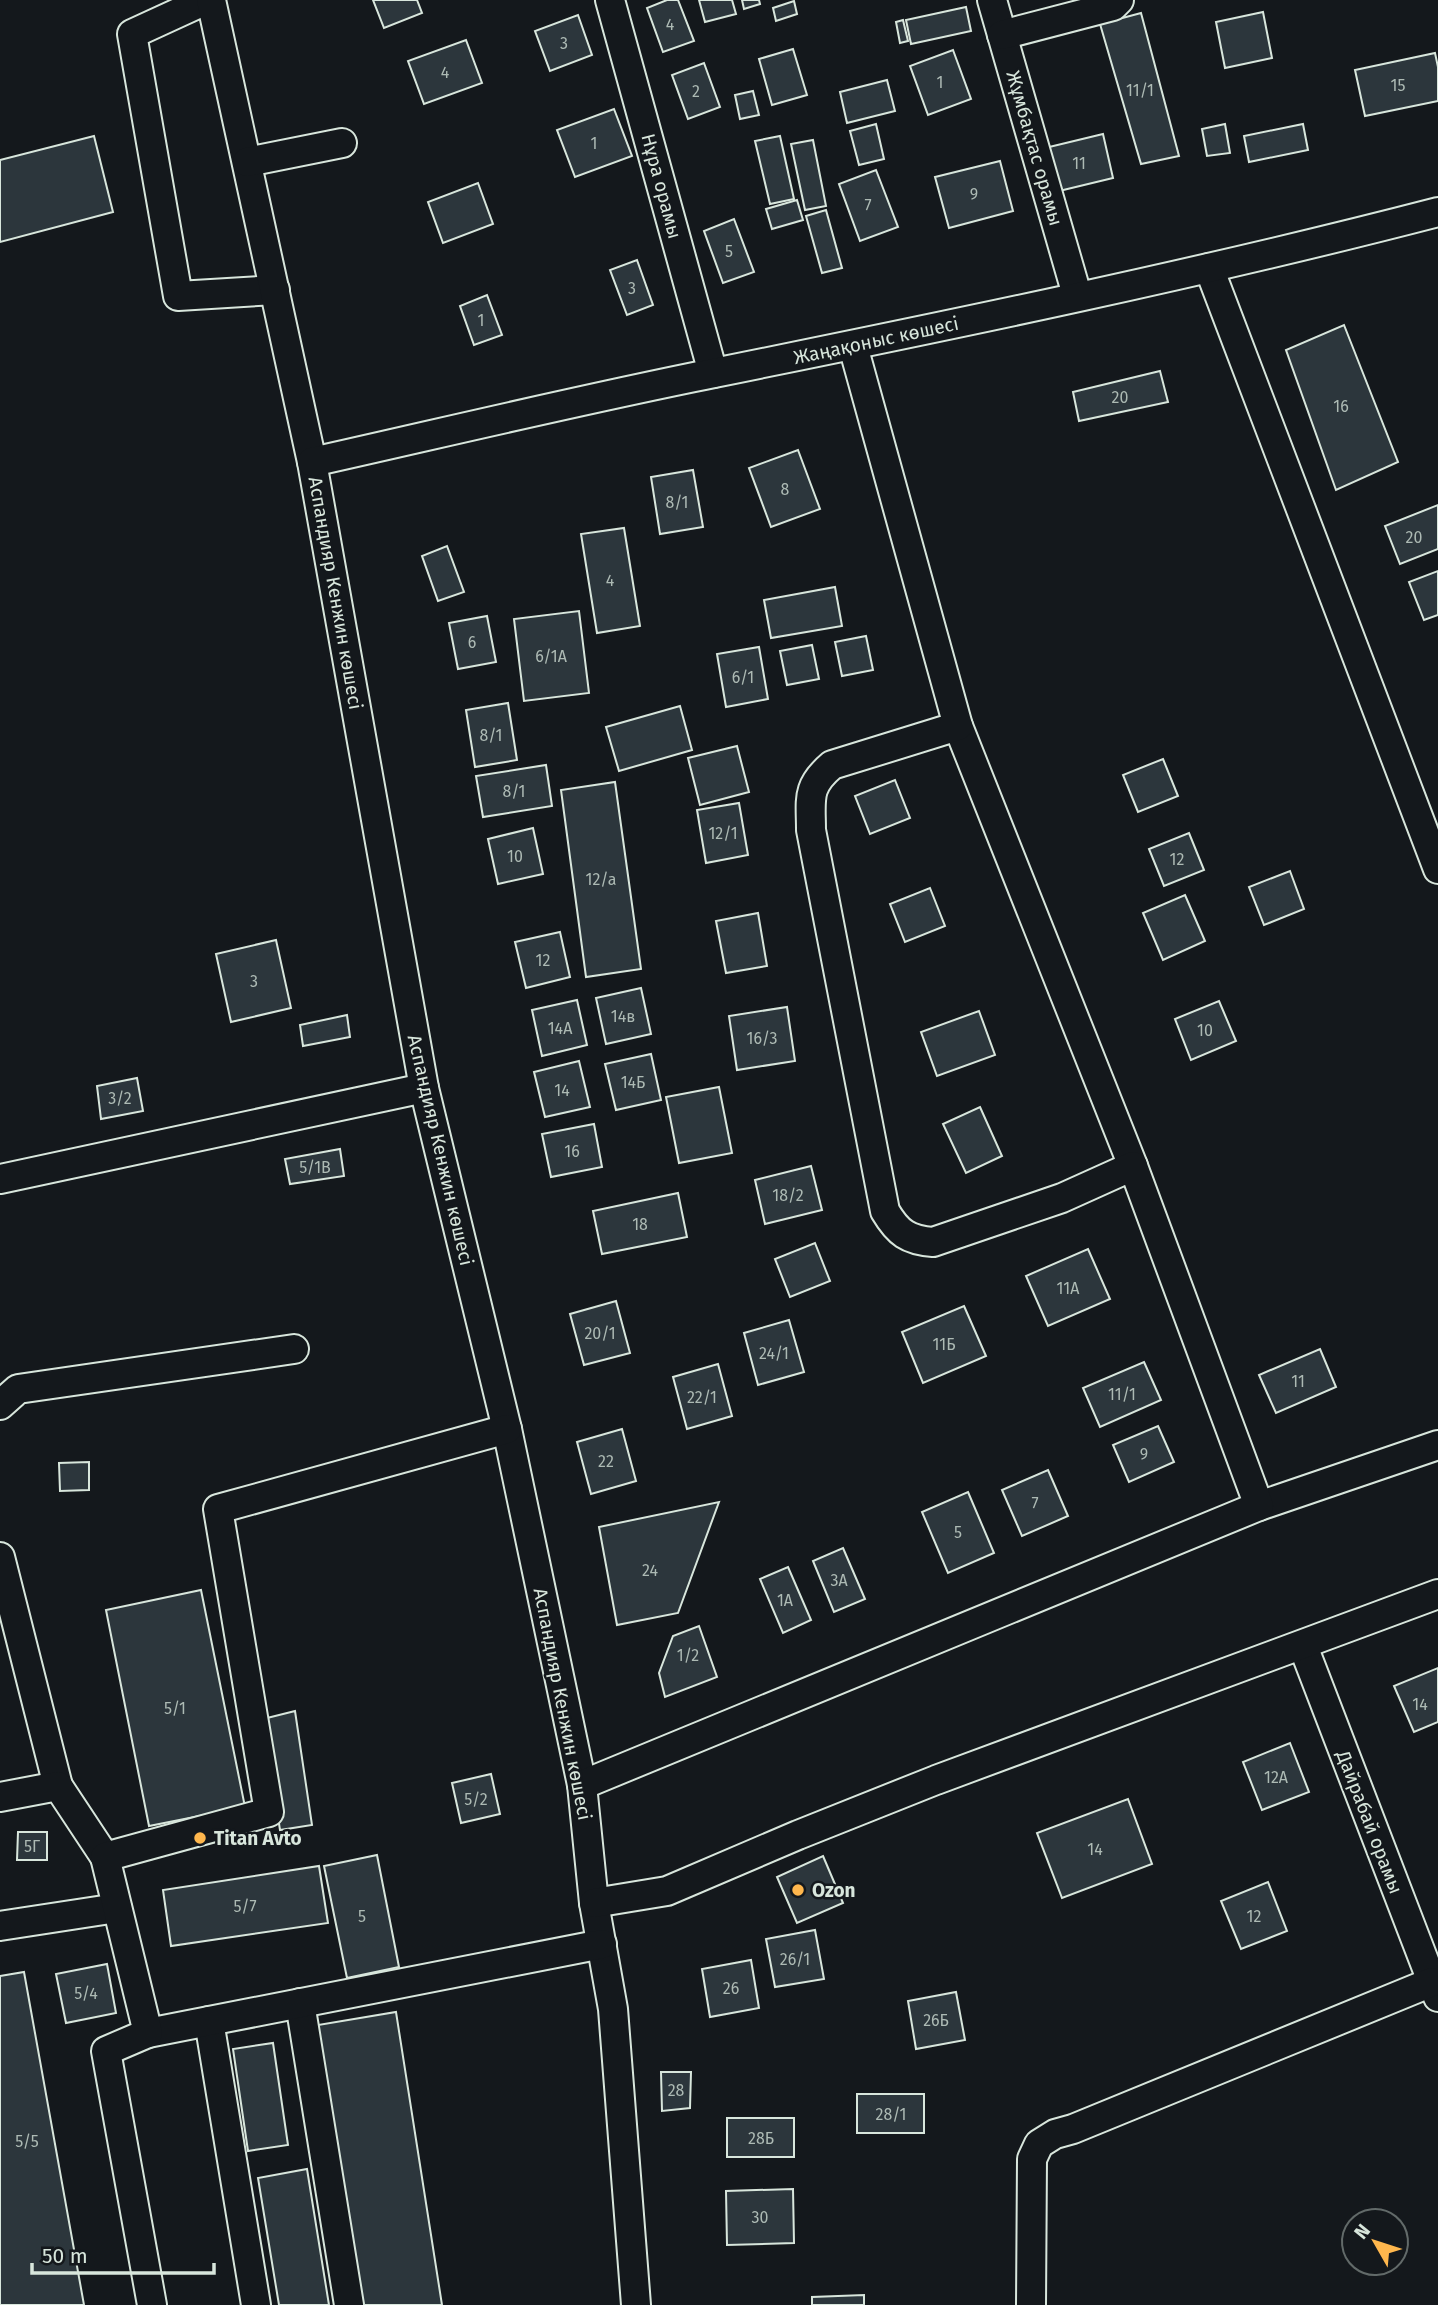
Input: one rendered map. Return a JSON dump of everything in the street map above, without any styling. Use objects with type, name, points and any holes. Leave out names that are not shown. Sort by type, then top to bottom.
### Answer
[{"type":"street","points":[[206,0],[132,34],[178,296],[275,290]]},
{"type":"street","name":"Аспандияр Кенжин көшесі","points":[[211,0],[312,462],[424,1088],[507,1429],[582,1785],[594,1903],[613,2009],[636,2305]]},
{"type":"street","name":"Нұра орамы","points":[[610,0],[713,373]]},
{"type":"street","name":"Жұмбақтас орамы","points":[[992,0],[1077,295]]},
{"type":"street","points":[[1002,35],[1113,6],[1119,0]]},
{"type":"street","points":[[247,162],[342,143]]},
{"type":"street","name":"Жаңақоныс көшесі","points":[[312,462],[713,373],[853,346],[1077,295],[1280,253],[1438,212]]},
{"type":"street","points":[[1209,268],[1438,869]]},
{"type":"street","points":[[853,346],[958,726],[1133,1166],[1259,1506]]},
{"type":"street","points":[[958,726],[832,765],[818,777],[811,793],[811,830],[885,1211],[895,1228],[919,1241],[933,1242],[1062,1198],[1133,1166]]},
{"type":"street","points":[[0,1178],[424,1088]]},
{"type":"street","points":[[0,1405],[18,1389],[294,1349]]},
{"type":"street","points":[[105,1857],[269,1812],[218,1509],[507,1429]]},
{"type":"street","points":[[582,1785],[1259,1506],[1438,1445]]},
{"type":"street","points":[[0,1557],[58,1786],[105,1857],[148,2033]]},
{"type":"street","points":[[594,1903],[667,1891],[936,1780],[1438,1594]]},
{"type":"street","name":"Дайрабай орамы","points":[[1303,1646],[1435,1990]]},
{"type":"street","points":[[0,1797],[58,1786]]},
{"type":"street","points":[[0,1926],[117,1908]]},
{"type":"street","points":[[152,2305],[106,2051],[148,2033],[602,1944]]},
{"type":"street","points":[[1031,2305],[1033,2193],[1030,2174],[1032,2159],[1039,2144],[1055,2134],[1435,1990]]},
{"type":"street","points":[[300,2003],[349,2305]]},
{"type":"street","points":[[209,2021],[256,2305]]},
{"type":"building","points":[[373,0],[417,0],[422,13],[384,28]]},
{"type":"building","points":[[667,0],[678,0],[694,41],[663,52],[647,8]]},
{"type":"building","points":[[699,0],[732,0],[736,14],[705,22]]},
{"type":"building","points":[[742,0],[759,0],[760,4],[744,9]]},
{"type":"building","points":[[794,1],[797,14],[776,21],[773,8]]},
{"type":"building","points":[[966,7],[971,31],[911,44],[906,20]]},
{"type":"building","points":[[1263,12],[1272,58],[1225,68],[1216,22]]},
{"type":"building","points":[[1141,13],[1179,156],[1141,164],[1100,24]]},
{"type":"building","points":[[578,15],[592,55],[550,71],[535,31]]},
{"type":"building","points":[[903,20],[908,41],[900,43],[896,22]]},
{"type":"building","points":[[466,40],[482,83],[424,104],[408,61]]},
{"type":"building","points":[[793,49],[807,95],[772,105],[759,59]]},
{"type":"building","points":[[953,50],[971,99],[928,115],[910,66]]},
{"type":"building","points":[[1435,53],[1438,67],[1438,101],[1365,116],[1355,70]]},
{"type":"building","points":[[704,63],[720,107],[688,119],[672,75]]},
{"type":"building","points":[[887,80],[895,111],[847,123],[840,92]]},
{"type":"building","points":[[753,91],[759,115],[740,119],[735,95]]},
{"type":"building","points":[[614,109],[632,156],[575,177],[557,130]]},
{"type":"building","points":[[876,124],[884,159],[859,165],[850,131]]},
{"type":"building","points":[[1225,124],[1230,153],[1207,156],[1202,129]]},
{"type":"building","points":[[1303,124],[1308,150],[1249,162],[1244,136]]},
{"type":"building","points":[[1103,134],[1113,178],[1055,192],[1045,148]]},
{"type":"building","points":[[94,136],[113,212],[0,242],[0,160]]},
{"type":"building","points":[[780,136],[794,199],[770,204],[755,141]]},
{"type":"building","points":[[813,140],[826,206],[805,210],[791,144]]},
{"type":"building","points":[[1000,161],[1013,211],[949,228],[935,177]]},
{"type":"building","points":[[876,170],[898,227],[860,241],[839,184]]},
{"type":"building","points":[[478,183],[493,224],[443,243],[428,202]]},
{"type":"building","points":[[797,200],[803,220],[772,229],[766,209]]},
{"type":"building","points":[[826,210],[842,268],[822,273],[806,216]]},
{"type":"building","points":[[734,219],[754,272],[723,283],[704,231]]},
{"type":"building","points":[[637,260],[653,305],[627,315],[610,270]]},
{"type":"building","points":[[487,295],[502,335],[474,345],[460,306]]},
{"type":"building","points":[[1344,325],[1398,462],[1336,490],[1286,350]]},
{"type":"building","points":[[1160,371],[1168,402],[1079,421],[1073,392]]},
{"type":"building","points":[[798,450],[820,509],[771,527],[749,468]]},
{"type":"building","points":[[693,470],[703,527],[660,534],[651,477]]},
{"type":"building","points":[[1438,505],[1438,549],[1400,564],[1385,526]]},
{"type":"building","points":[[624,528],[640,626],[597,633],[581,534]]},
{"type":"building","points":[[447,546],[464,592],[438,601],[422,556]]},
{"type":"building","points":[[1438,571],[1438,615],[1424,620],[1409,582]]},
{"type":"building","points":[[835,587],[842,626],[771,638],[764,600]]},
{"type":"building","points":[[579,611],[589,693],[524,701],[514,619]]},
{"type":"building","points":[[487,616],[496,662],[458,669],[449,623]]},
{"type":"building","points":[[866,636],[873,670],[842,676],[835,642]]},
{"type":"building","points":[[812,645],[819,679],[787,685],[780,651]]},
{"type":"building","points":[[759,647],[768,699],[726,707],[717,654]]},
{"type":"building","points":[[508,703],[517,760],[475,767],[466,710]]},
{"type":"building","points":[[680,706],[692,750],[619,771],[606,727]]},
{"type":"building","points":[[737,746],[749,792],[700,805],[688,758]]},
{"type":"building","points":[[1163,759],[1178,796],[1138,812],[1123,775]]},
{"type":"building","points":[[546,765],[552,806],[483,817],[476,776]]},
{"type":"building","points":[[895,780],[910,818],[870,834],[855,796]]},
{"type":"building","points":[[615,782],[641,969],[586,977],[561,790]]},
{"type":"building","points":[[739,803],[748,855],[706,863],[697,810]]},
{"type":"building","points":[[533,828],[543,874],[498,884],[488,839]]},
{"type":"building","points":[[1189,833],[1204,870],[1164,886],[1149,849]]},
{"type":"building","points":[[1290,871],[1304,909],[1264,925],[1249,887]]},
{"type":"building","points":[[930,888],[945,926],[905,942],[890,904]]},
{"type":"building","points":[[1185,895],[1205,941],[1163,960],[1143,913]]},
{"type":"building","points":[[758,913],[767,966],[726,973],[716,921]]},
{"type":"building","points":[[560,932],[570,977],[526,988],[515,942]]},
{"type":"building","points":[[276,940],[291,1008],[231,1022],[216,954]]},
{"type":"building","points":[[641,988],[651,1034],[606,1044],[596,998]]},
{"type":"building","points":[[577,1000],[587,1045],[542,1056],[532,1010]]},
{"type":"building","points":[[1219,1001],[1236,1041],[1191,1060],[1175,1019]]},
{"type":"building","points":[[787,1007],[795,1061],[737,1070],[729,1016]]},
{"type":"building","points":[[979,1011],[995,1055],[937,1076],[921,1032]]},
{"type":"building","points":[[347,1015],[350,1037],[303,1046],[300,1025]]},
{"type":"building","points":[[651,1054],[661,1100],[616,1110],[605,1064]]},
{"type":"building","points":[[579,1061],[590,1107],[545,1117],[534,1072]]},
{"type":"building","points":[[137,1078],[143,1111],[101,1119],[97,1086]]},
{"type":"building","points":[[719,1087],[732,1153],[679,1163],[666,1097]]},
{"type":"building","points":[[980,1107],[1002,1156],[966,1173],[943,1124]]},
{"type":"building","points":[[594,1124],[602,1167],[551,1177],[542,1134]]},
{"type":"building","points":[[340,1149],[344,1176],[290,1184],[285,1159]]},
{"type":"building","points":[[811,1166],[822,1210],[765,1224],[755,1180]]},
{"type":"building","points":[[678,1193],[687,1237],[602,1254],[593,1211]]},
{"type":"building","points":[[815,1243],[830,1281],[790,1297],[775,1259]]},
{"type":"building","points":[[1088,1249],[1110,1299],[1048,1326],[1026,1276]]},
{"type":"building","points":[[616,1301],[630,1353],[584,1365],[570,1314]]},
{"type":"building","points":[[964,1306],[986,1356],[923,1383],[902,1332]]},
{"type":"building","points":[[789,1320],[804,1372],[758,1385],[744,1333]]},
{"type":"building","points":[[1320,1349],[1336,1387],[1276,1413],[1259,1375]]},
{"type":"building","points":[[1144,1362],[1161,1400],[1100,1427],[1083,1388]]},
{"type":"building","points":[[718,1364],[732,1416],[687,1429],[673,1377]]},
{"type":"building","points":[[1158,1426],[1174,1462],[1129,1482],[1113,1445]]},
{"type":"building","points":[[622,1429],[636,1481],[591,1494],[577,1442]]},
{"type":"building","points":[[89,1462],[89,1490],[60,1491],[59,1463]]},
{"type":"building","points":[[1048,1470],[1068,1516],[1022,1536],[1002,1490]]},
{"type":"building","points":[[968,1492],[994,1553],[948,1573],[922,1512]]},
{"type":"building","points":[[719,1502],[678,1613],[617,1625],[599,1527]]},
{"type":"building","points":[[843,1548],[865,1599],[834,1612],[813,1561]]},
{"type":"building","points":[[788,1567],[811,1620],[783,1633],[760,1579]]},
{"type":"building","points":[[201,1590],[245,1807],[149,1826],[106,1610]]},
{"type":"building","points":[[699,1626],[717,1677],[665,1697],[659,1673],[673,1636]]},
{"type":"building","points":[[1438,1668],[1438,1722],[1414,1732],[1394,1686]]},
{"type":"building","points":[[295,1711],[312,1825],[280,1830],[263,1719]]},
{"type":"building","points":[[1290,1743],[1309,1792],[1262,1810],[1243,1762]]},
{"type":"building","points":[[491,1774],[500,1814],[461,1823],[452,1783]]},
{"type":"building","points":[[1128,1799],[1152,1864],[1062,1898],[1037,1833]]},
{"type":"building","points":[[18,1832],[47,1832],[47,1860],[17,1860]]},
{"type":"building","points":[[377,1855],[399,1967],[347,1978],[324,1866]]},
{"type":"building","points":[[823,1856],[843,1903],[797,1923],[777,1877]]},
{"type":"building","points":[[319,1866],[328,1923],[171,1946],[163,1890]]},
{"type":"building","points":[[1268,1882],[1287,1931],[1241,1949],[1221,1901]]},
{"type":"building","points":[[815,1930],[824,1979],[775,1987],[766,1939]]},
{"type":"building","points":[[751,1960],[759,2008],[710,2017],[702,1969]]},
{"type":"building","points":[[107,1964],[116,2013],[66,2023],[56,1974]]},
{"type":"building","points":[[24,1972],[84,2305],[0,2305],[0,1976]]},
{"type":"building","points":[[956,1992],[965,2040],[916,2049],[908,2001]]},
{"type":"building","points":[[396,2012],[442,2305],[363,2305],[318,2025]]},
{"type":"building","points":[[273,2043],[288,2145],[248,2151],[233,2049]]},
{"type":"building","points":[[661,2072],[691,2072],[690,2108],[662,2111]]},
{"type":"building","points":[[857,2094],[924,2094],[924,2133],[857,2133]]},
{"type":"building","points":[[727,2118],[794,2118],[794,2157],[727,2157]]},
{"type":"building","points":[[307,2169],[329,2305],[279,2305],[258,2178]]},
{"type":"building","points":[[793,2189],[794,2243],[727,2245],[726,2191]]},
{"type":"building","points":[[864,2295],[864,2305],[812,2305],[812,2297]]},
{"type":"place","name":"Titan Avto","points":[[200,1838]]},
{"type":"place","name":"Ozon","points":[[798,1890]]}]
